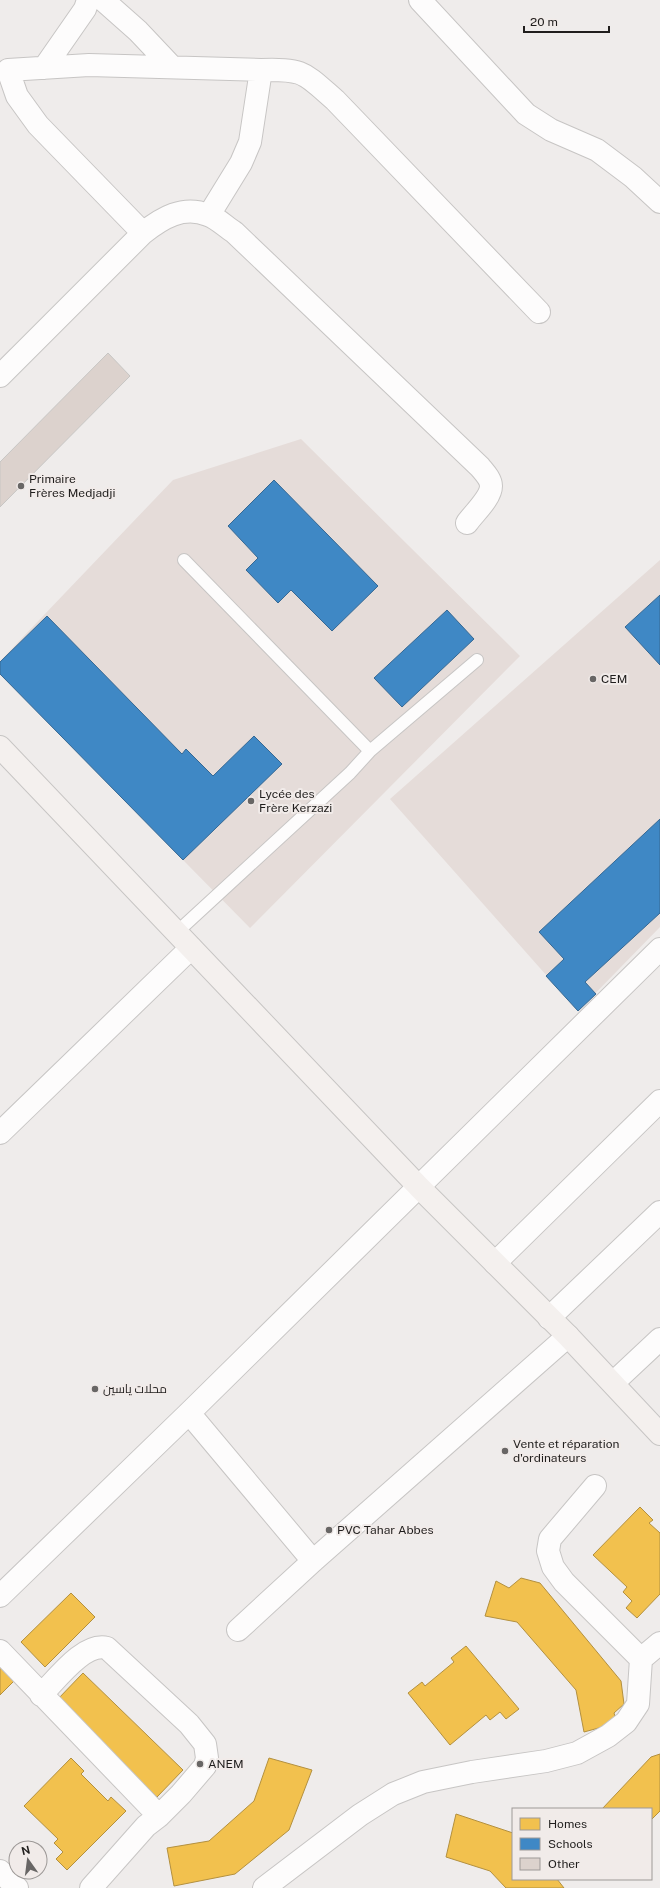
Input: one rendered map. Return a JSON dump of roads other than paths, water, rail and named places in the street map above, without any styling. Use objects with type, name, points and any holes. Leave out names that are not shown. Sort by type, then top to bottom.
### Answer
[{"type":"main road","points":[[0,747],[419,1187],[613,1382],[660,1434]]},
{"type":"street","points":[[44,68],[85,9],[88,0]]},
{"type":"street","points":[[102,0],[138,31],[172,67]]},
{"type":"street","points":[[420,0],[526,114],[551,130],[597,150],[633,177],[660,202]]},
{"type":"street","points":[[2,64],[44,68],[90,65],[289,70],[306,75],[335,100],[539,312]]},
{"type":"street","points":[[2,64],[17,96],[38,126],[143,233]]},
{"type":"street","points":[[209,215],[241,163],[250,142],[260,70]]},
{"type":"street","points":[[0,376],[143,233],[161,219],[178,212],[193,212],[209,215],[234,232],[480,467],[488,477],[491,486],[488,495],[467,523]]},
{"type":"street","points":[[0,1133],[184,940]]},
{"type":"street","points":[[0,1596],[189,1413],[660,949]]},
{"type":"street","points":[[494,1262],[660,1101]]},
{"type":"street","points":[[550,1318],[660,1212]]},
{"type":"street","points":[[238,1630],[313,1561],[568,1336]]},
{"type":"street","points":[[613,1382],[660,1339]]},
{"type":"street","points":[[189,1413],[313,1561]]},
{"type":"street","points":[[595,1486],[550,1539],[548,1551],[553,1567],[564,1582],[641,1659]]},
{"type":"street","points":[[264,1888],[360,1815],[393,1794],[423,1782],[472,1772],[546,1761],[577,1753],[608,1736],[626,1722],[638,1704],[641,1659],[660,1643]]},
{"type":"street","points":[[42,1695],[81,1655],[88,1650],[102,1647],[107,1648],[189,1724],[205,1744],[208,1753],[205,1766],[159,1816],[146,1826],[91,1888]]},
{"type":"street","points":[[0,1651],[159,1816]]},
{"type":"street","points":[[0,1871],[17,1888]]},
{"type":"lane","points":[[184,560],[370,751]]},
{"type":"lane","points":[[184,940],[370,751],[477,660]]},
{"type":"place","name":"Primaire Frères Medjadji","points":[[21,486]]},
{"type":"place","name":"CEM","points":[[593,679]]},
{"type":"place","name":"Lycée des Frère Kerzazi","points":[[251,801]]},
{"type":"place","name":"محلات ياسين","points":[[95,1389]]},
{"type":"place","name":"Vente et réparation d'ordinateurs","points":[[505,1451]]},
{"type":"place","name":"PVC Tahar Abbes","points":[[329,1530]]},
{"type":"place","name":"ANEM","points":[[200,1764]]}]
